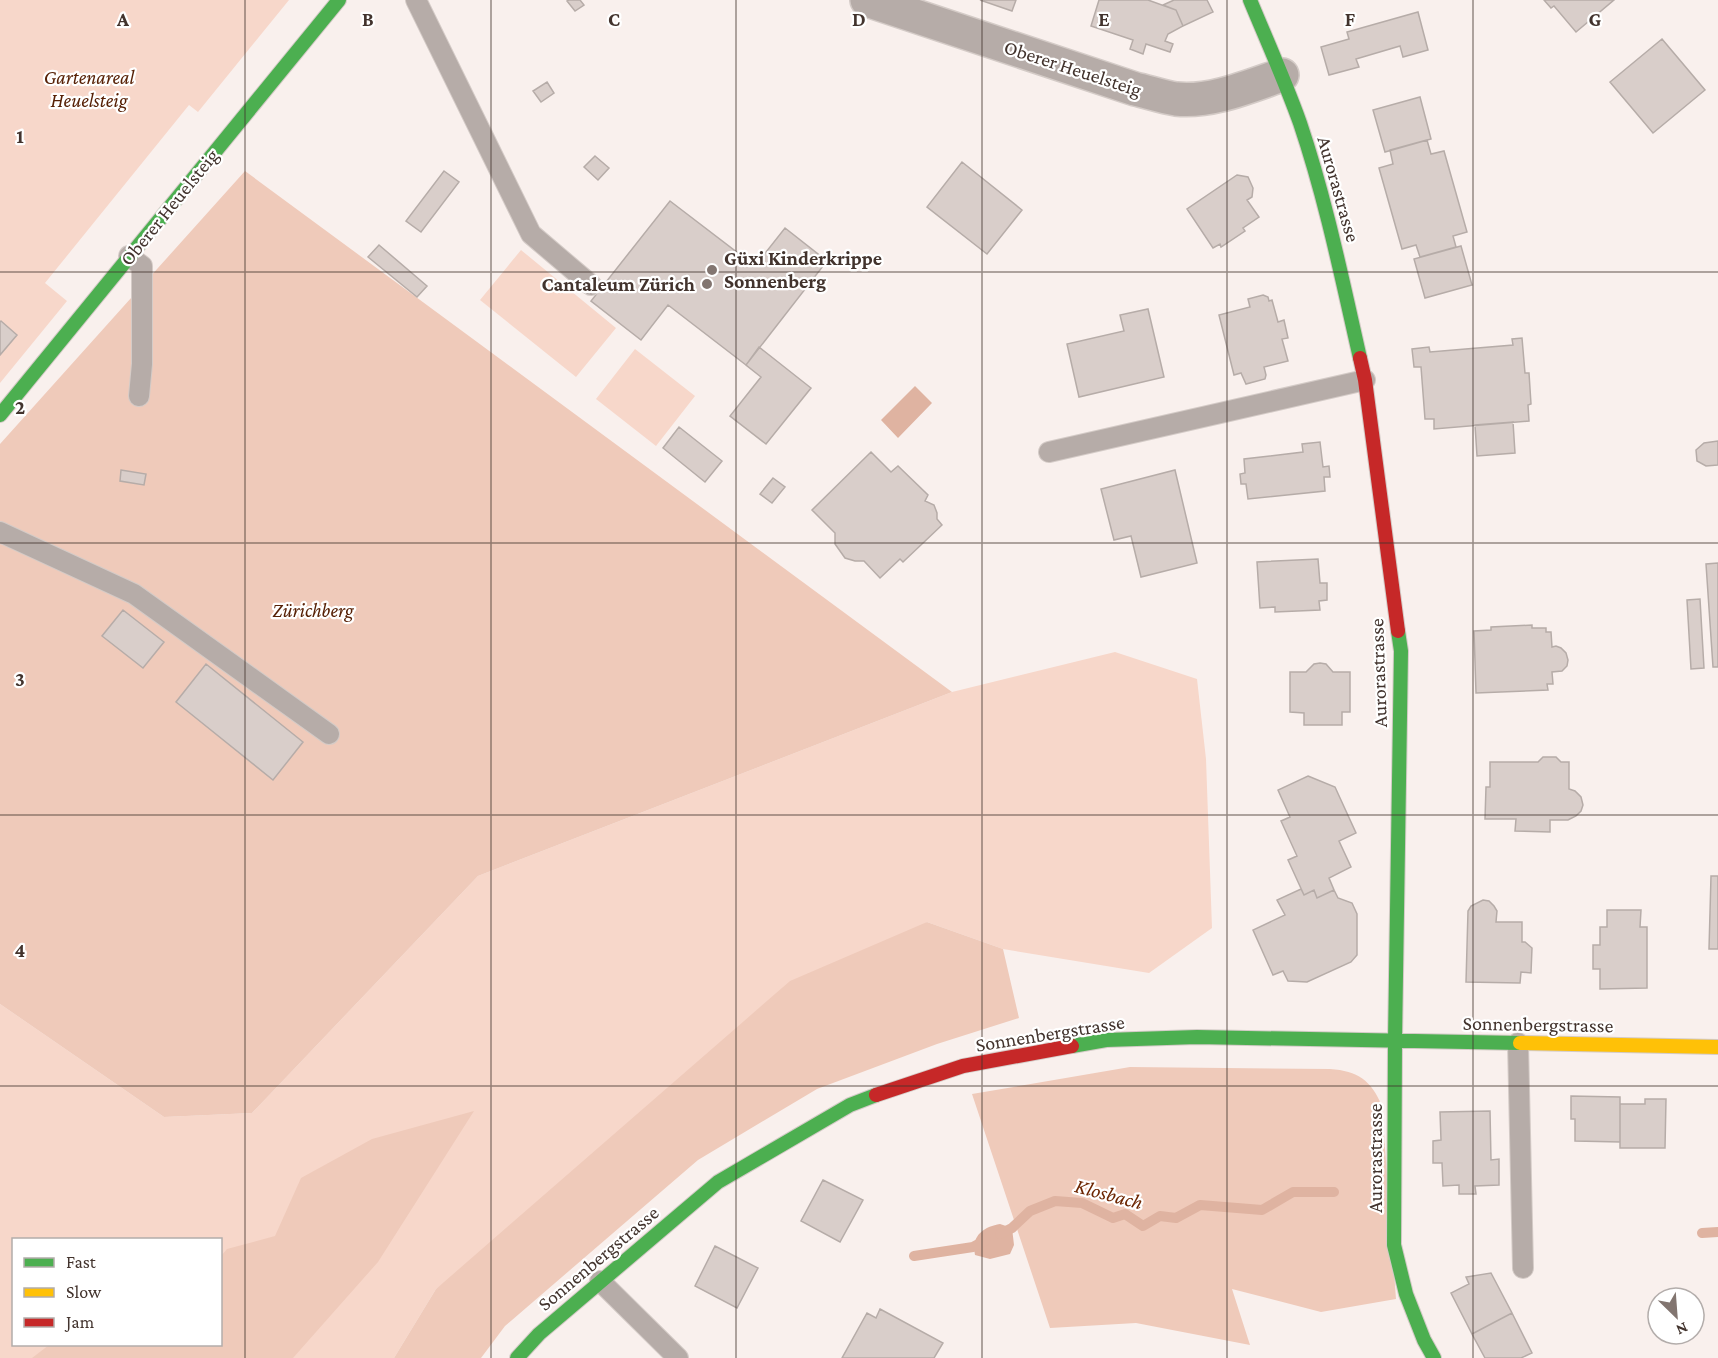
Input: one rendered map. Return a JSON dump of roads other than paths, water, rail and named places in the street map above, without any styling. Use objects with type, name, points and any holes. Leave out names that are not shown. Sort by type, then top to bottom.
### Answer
[{"type":"street","name":"Oberer Heuelsteig","points":[[0,415],[339,0]]},
{"type":"street","name":"Oberer Heuelsteig","points":[[867,0],[1135,89],[1178,99],[1205,98],[1240,90],[1282,75]]},
{"type":"street","name":"Aurorastrasse","points":[[1250,0],[1300,124],[1332,233],[1365,380],[1401,651],[1394,1245],[1406,1294],[1424,1340],[1434,1358]]},
{"type":"street","name":"Sonnenbergstrasse","points":[[517,1358],[539,1334],[718,1182],[850,1105],[963,1066],[1106,1040],[1197,1037],[1718,1047]]},
{"type":"lane","points":[[416,0],[531,234],[591,285]]},
{"type":"lane","points":[[129,256],[142,266],[142,364],[139,396]]},
{"type":"lane","points":[[1049,452],[1365,380]]},
{"type":"lane","points":[[0,532],[134,594],[329,734]]},
{"type":"lane","points":[[1518,1043],[1523,1268]]},
{"type":"lane","points":[[600,1281],[678,1358]]},
{"type":"waterway","name":"Klosbach","points":[[1000,1234],[1012,1228],[1030,1211],[1055,1201],[1082,1203],[1113,1218],[1125,1214],[1143,1226],[1160,1216],[1176,1218],[1200,1205],[1262,1210],[1293,1192],[1334,1192]]},
{"type":"waterway","name":"Klosbach","points":[[1702,1233],[1718,1232]]},
{"type":"waterway","name":"Klosbach","points":[[914,1256],[973,1247],[986,1240]]},
{"type":"place","name":"Güxi Kinderkrippe Sonnenberg","points":[[712,270]]},
{"type":"place","name":"Cantaleum Zürich","points":[[707,284]]},
{"type":"park label","name":"Gartenareal Heuelsteig","points":[[89,88]]},
{"type":"park label","name":"Zürichberg","points":[[313,610]]}]
